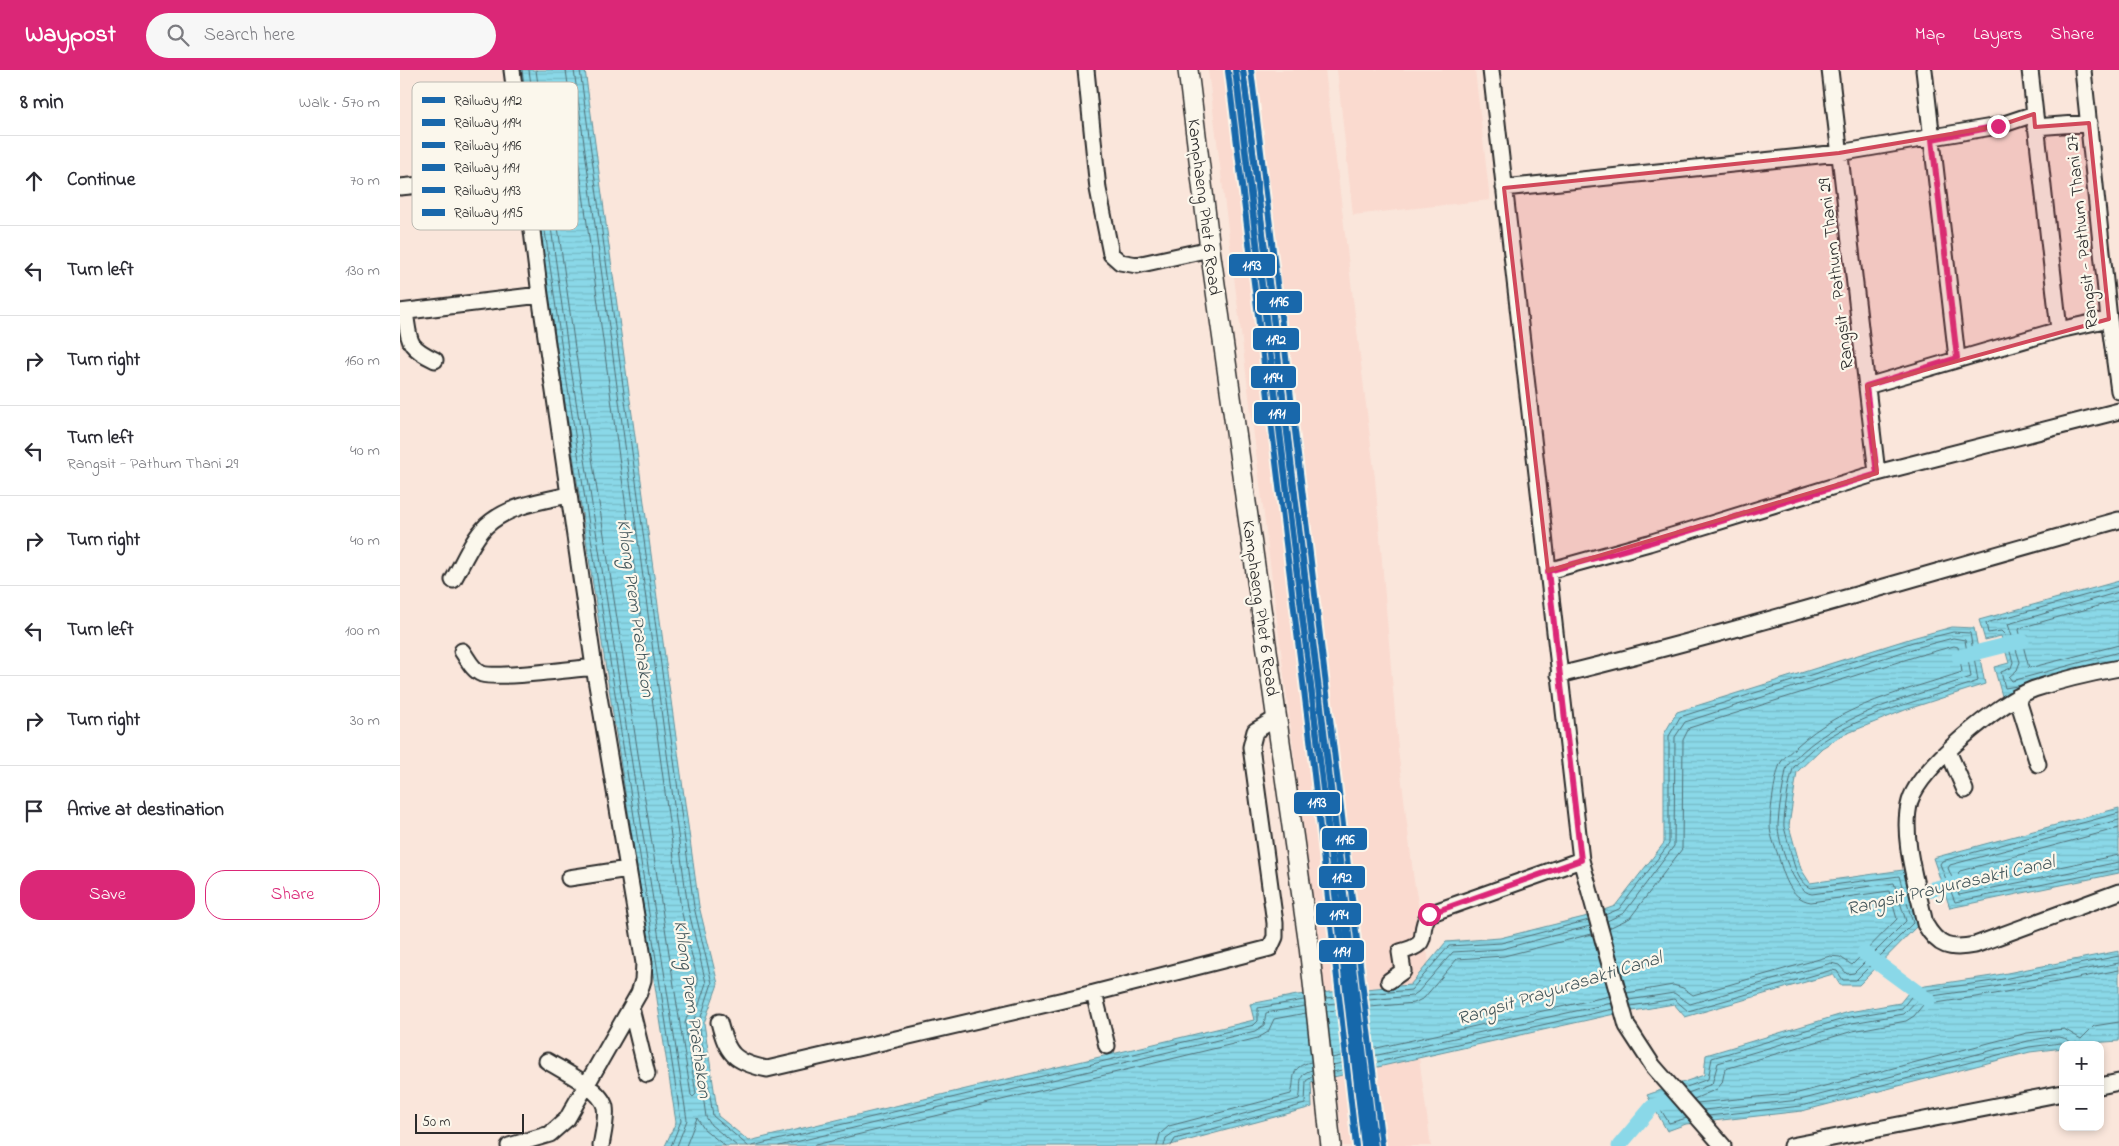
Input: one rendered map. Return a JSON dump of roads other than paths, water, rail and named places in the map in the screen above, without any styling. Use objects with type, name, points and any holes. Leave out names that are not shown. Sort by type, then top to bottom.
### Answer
[{"type":"main road","name":"Kamphaeng Phet 6 Road","points":[[1188,70],[1210,249],[1309,946],[1330,1139]]},
{"type":"street","points":[[1086,70],[1098,189],[1111,254],[1120,262],[1136,265],[1210,249]]},
{"type":"street","points":[[1491,70],[1581,860],[1627,1026],[1653,1066],[1723,1146]]},
{"type":"street","name":"Rangsit - Pathum Thani 29","points":[[1830,70],[1877,474]]},
{"type":"street","points":[[1924,70],[1957,358]]},
{"type":"street","points":[[2030,70],[2059,330]]},
{"type":"street","name":"Rangsit - Pathum Thani 27","points":[[2083,70],[2109,319],[2119,390]]},
{"type":"street","points":[[1504,188],[1840,153],[2035,121],[2089,123]]},
{"type":"street","points":[[509,1146],[550,1134],[567,1119],[639,993],[643,980],[644,963],[594,666],[531,230]]},
{"type":"street","points":[[435,360],[415,349],[410,343],[403,312],[540,295]]},
{"type":"street","points":[[1866,386],[1957,358],[2059,330],[2109,319]]},
{"type":"street","points":[[1548,571],[1649,543],[1877,474],[2119,411]]},
{"type":"street","points":[[453,580],[485,527],[499,516],[516,508],[569,495]]},
{"type":"street","points":[[1559,675],[1704,640],[1938,570],[2119,520]]},
{"type":"street","points":[[462,651],[473,668],[482,674],[502,675],[594,666]]},
{"type":"street","points":[[2119,668],[2034,689],[2017,697],[1948,751],[1922,779],[1910,803],[1907,828],[1925,924],[1932,937],[1942,944],[1958,948],[1975,945],[2119,892]]},
{"type":"street","points":[[2017,697],[2038,764]]},
{"type":"street","points":[[719,1022],[724,1045],[733,1055],[756,1067],[767,1069],[1094,993],[1270,948],[1273,944],[1275,923],[1251,746],[1255,731],[1261,725],[1277,718]]},
{"type":"street","points":[[1948,751],[1965,790]]},
{"type":"street","points":[[1389,981],[1403,971],[1400,952],[1419,946],[1423,939],[1423,922],[1429,914],[1581,860]]},
{"type":"street","points":[[569,878],[628,869]]},
{"type":"street","points":[[1094,993],[1107,1046]]},
{"type":"street","points":[[631,1008],[647,1074]]},
{"type":"street","points":[[547,1061],[586,1085],[601,1098],[605,1107],[601,1146]]},
{"type":"street","points":[[2104,1085],[2119,1082]]},
{"type":"street","points":[[1791,1146],[2059,1094]]},
{"type":"water","name":"Khlong Prem Prachakon","points":[[517,70],[585,70],[699,906],[718,984],[704,1023],[718,1116],[749,1141],[1254,1020],[1250,1004],[1297,995],[1410,985],[1446,942],[1500,938],[1584,917],[1615,906],[1664,843],[1664,734],[1677,712],[1912,638],[1952,627],[1974,628],[1985,684],[1905,710],[1843,735],[1822,748],[1797,772],[1789,826],[1801,869],[1810,883],[1903,870],[1920,923],[1859,985],[1840,985],[1833,974],[1685,1017],[1674,1004],[1610,1015],[1311,1082],[1312,1107],[1167,1146],[665,1146],[676,1122],[540,230],[578,230],[578,82],[519,82]]},
{"type":"water","points":[[2119,581],[2119,663],[2002,696],[1994,667],[2009,663],[2001,636],[1985,640],[1979,620]]},
{"type":"water","points":[[2119,808],[2119,873],[1950,908],[1933,858]]},
{"type":"water","points":[[2119,951],[2119,1041],[2059,1041],[2059,1048],[2030,1052],[1802,1111],[1686,1124],[1667,1131],[1647,1095],[1704,1075],[1706,1055],[1849,1012],[1900,1003],[1912,988],[1992,976]]},
{"type":"waterway","points":[[1959,657],[2022,641]]},
{"type":"waterway","name":"Rangsit Prayurasakti Canal","points":[[1906,895],[1962,882]]},
{"type":"waterway","points":[[1864,953],[1928,1000]]},
{"type":"waterway","points":[[1619,1146],[1652,1107],[1673,1099]]},
{"type":"rail line","name":"1191","points":[[1235,70],[1317,738],[1364,1146]]},
{"type":"rail line","name":"1192","points":[[1243,70],[1375,1146]]},
{"type":"rail line","name":"1195","points":[[1243,70],[1324,737],[1371,1145]]},
{"type":"rail line","name":"1196","points":[[1251,70],[1382,1145]]},
{"type":"rail line","name":"1193","points":[[1228,71],[1310,739],[1356,1146]]},
{"type":"rail line","name":"1194","points":[[1236,71],[1367,1146]]}]
